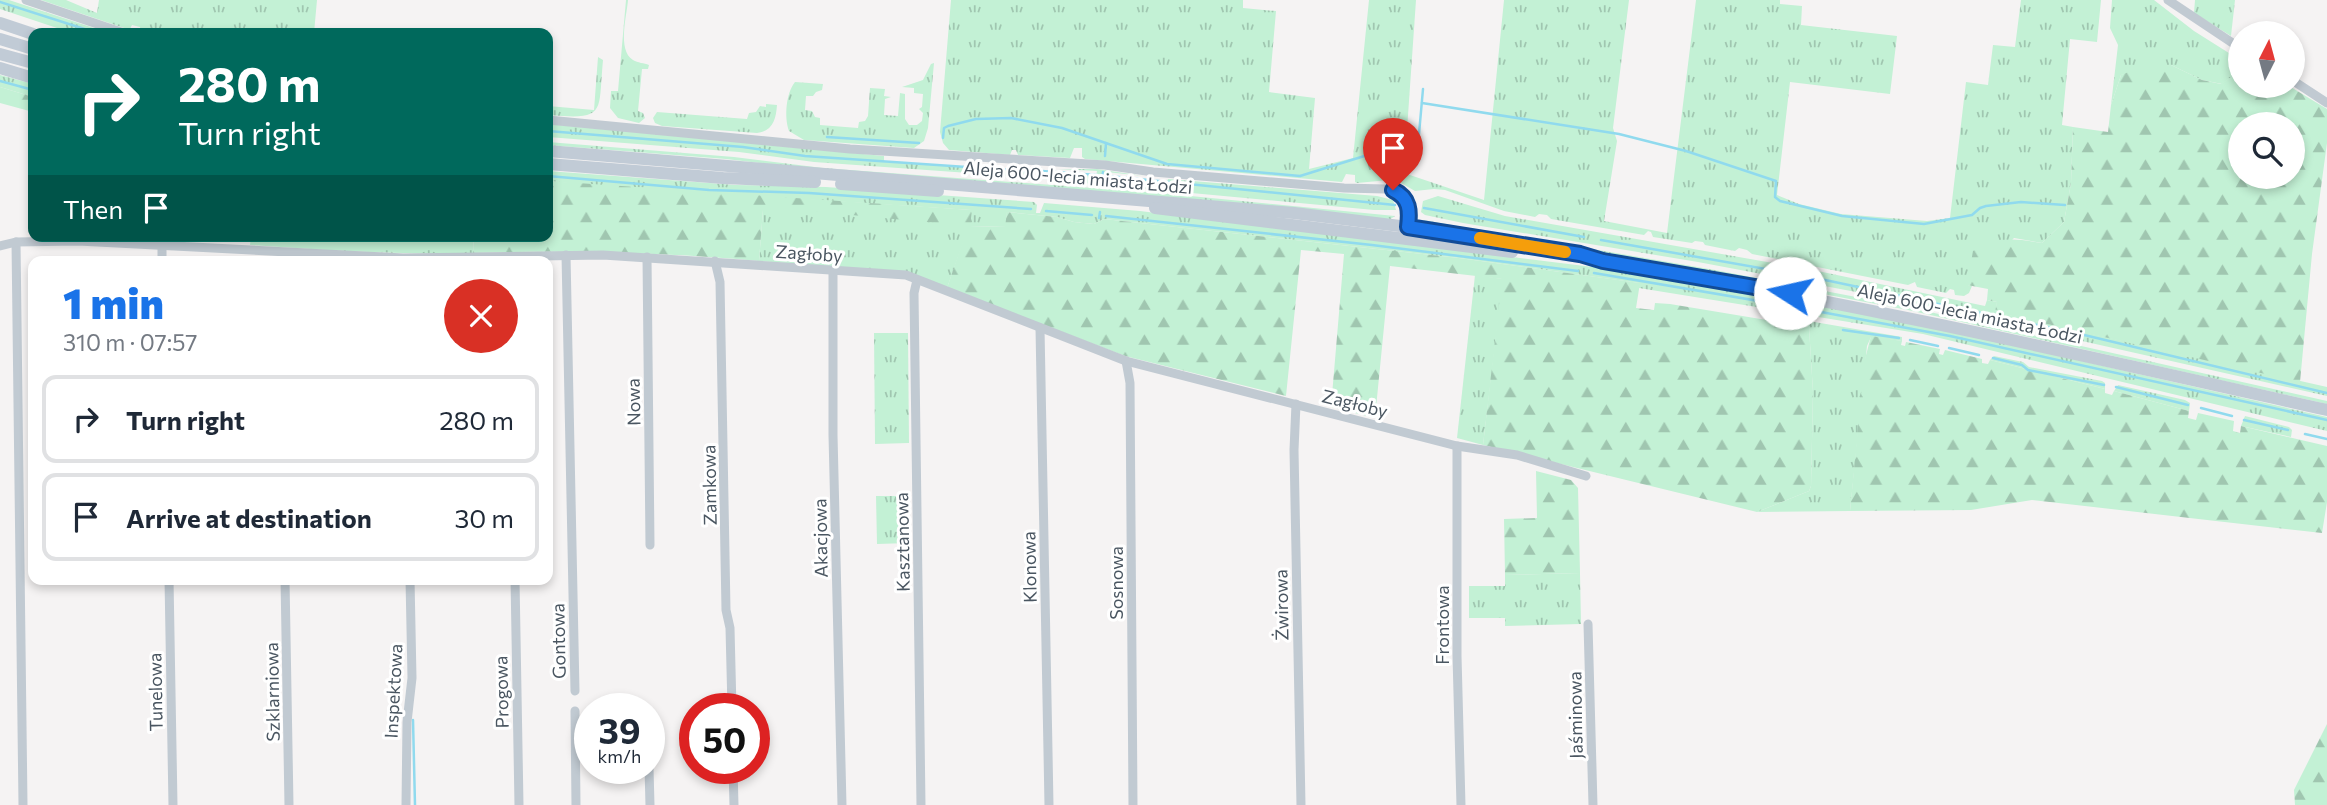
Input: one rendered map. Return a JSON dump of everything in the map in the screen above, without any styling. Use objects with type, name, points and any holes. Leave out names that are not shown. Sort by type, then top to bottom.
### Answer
[{"type":"main road","points":[[0,23],[28,32]]},
{"type":"main road","points":[[0,39],[28,47]]},
{"type":"main road","points":[[0,54],[28,62]]},
{"type":"main road","points":[[0,68],[28,76]]},
{"type":"main road","name":"Aleja 600-lecia miasta Łodzi","points":[[553,151],[1294,213],[1407,233]]},
{"type":"main road","name":"Aleja 600-lecia miasta Łodzi","points":[[553,164],[1140,207],[1407,233],[1580,254],[1603,261],[1960,327],[2327,410]]},
{"type":"street","points":[[26,0],[109,28]]},
{"type":"street","points":[[2168,0],[2228,40]]},
{"type":"street","points":[[2305,89],[2327,103]]},
{"type":"street","points":[[553,120],[839,148],[1105,165],[1153,172],[1385,189],[1399,193],[1407,202],[1407,233]]},
{"type":"street","points":[[16,242],[23,805]]},
{"type":"street","name":"Zagłoby","points":[[0,246],[28,242]]},
{"type":"street","name":"Zagłoby","points":[[120,242],[287,256]]},
{"type":"street","points":[[162,244],[162,256]]},
{"type":"street","name":"Gontowa","points":[[566,255],[575,691]]},
{"type":"street","name":"Zagłoby","points":[[547,256],[647,257],[897,274],[1126,361],[1457,446],[1517,455],[1586,476]]},
{"type":"street","name":"Nowa","points":[[647,257],[650,545]]},
{"type":"street","name":"Zamkowa","points":[[715,261],[720,282],[726,610],[730,628],[732,693]]},
{"type":"street","name":"Akacjowa","points":[[833,271],[833,435],[842,805]]},
{"type":"street","name":"Kasztanowa","points":[[917,280],[914,293],[921,805]]},
{"type":"street","name":"Klonowa","points":[[1040,328],[1049,805]]},
{"type":"street","name":"Sosnowa","points":[[1126,361],[1130,383],[1133,805]]},
{"type":"street","name":"Żwirowa","points":[[1296,404],[1294,450],[1301,805]]},
{"type":"street","name":"Frontowa","points":[[1457,446],[1457,656],[1461,805]]},
{"type":"street","name":"Tunelowa","points":[[169,585],[173,805]]},
{"type":"street","name":"Szklarniowa","points":[[285,585],[289,805]]},
{"type":"street","name":"Inspektowa","points":[[406,805],[407,722],[412,678],[410,585]]},
{"type":"street","name":"Progowa","points":[[515,585],[519,805]]},
{"type":"street","name":"Jaśminowa","points":[[1588,624],[1592,805]]},
{"type":"street","points":[[576,784],[576,805]]},
{"type":"street","points":[[649,784],[650,805]]},
{"type":"street","points":[[733,784],[734,805]]},
{"type":"green space","points":[[0,0],[9,0],[94,28],[57,28],[0,9]]},
{"type":"green space","points":[[41,0],[66,0],[97,13],[99,0],[317,0],[314,28],[140,28],[132,25],[130,28]]},
{"type":"green space","points":[[626,0],[625,49],[633,60],[649,65],[648,69],[642,69],[638,111],[643,113],[645,118],[639,123],[618,118],[610,108],[611,91],[618,91]]},
{"type":"green space","points":[[951,0],[1243,0],[1243,8],[1276,11],[1269,92],[1315,98],[1309,169],[1353,158],[1369,0],[1416,0],[1404,173],[1484,200],[1504,0],[1629,0],[1613,128],[1617,141],[1604,221],[1667,233],[1696,0],[1780,0],[1780,4],[1802,6],[1801,25],[1897,36],[1890,94],[1790,82],[1777,195],[1799,204],[1841,214],[1927,221],[1950,218],[1966,82],[1988,85],[1993,45],[2015,47],[2021,0],[2101,0],[2097,42],[2070,39],[2062,125],[2073,127],[2071,183],[2064,222],[2042,243],[2014,238],[1968,285],[1972,286],[1964,296],[1955,295],[1954,290],[1950,289],[1946,293],[1917,287],[1915,282],[1908,285],[1752,254],[1739,248],[1735,251],[1705,245],[1703,242],[1653,237],[1648,231],[1644,235],[1551,219],[1547,215],[1539,214],[1535,217],[1504,211],[1445,190],[1415,191],[1401,183],[1401,170],[1393,168],[1389,180],[1357,183],[1355,175],[1346,174],[1342,182],[1085,159],[1082,157],[1082,148],[1074,148],[1070,158],[1018,155],[1016,150],[1012,150],[1010,155],[949,150],[943,143],[940,132]]},
{"type":"green space","points":[[2112,0],[2154,0],[2194,31],[2228,52],[2228,80],[2222,84],[2202,80],[2171,65],[2121,75],[2111,105],[2118,45],[2110,28]]},
{"type":"green space","points":[[2195,0],[2235,0],[2233,21],[2228,21],[2228,34],[2194,13]]},
{"type":"green space","points":[[598,57],[603,60],[601,92],[596,110],[581,116],[553,115],[553,106],[594,110]]},
{"type":"green space","points":[[934,63],[928,128],[924,141],[914,148],[804,140],[789,131],[787,105],[795,82],[823,84],[822,90],[813,96],[806,96],[805,110],[812,111],[815,117],[820,118],[820,125],[858,128],[859,122],[865,121],[868,116],[870,88],[885,89],[884,96],[891,97],[885,99],[884,115],[898,116],[900,93],[905,94],[905,119],[909,125],[917,125],[922,121],[923,113],[919,109],[922,107],[923,94],[914,93],[914,88],[902,87],[923,80]]},
{"type":"green space","points":[[2171,65],[2202,80],[2221,84],[2228,79],[2228,98],[2305,98],[2305,96],[2327,109],[2327,143],[2312,254],[2300,382],[1995,312],[1997,302],[1987,300],[1988,289],[1967,285],[1973,251],[2007,240],[2042,243],[2064,222],[2071,183],[2073,127],[2108,132],[2111,105],[2121,75],[2143,66]]},
{"type":"green space","points":[[0,75],[28,83],[28,95],[0,87]]},
{"type":"green space","points":[[0,87],[28,95],[28,111],[0,103]]},
{"type":"green space","points":[[766,104],[777,105],[774,119],[767,130],[757,133],[662,126],[655,123],[653,118],[657,112],[747,119],[749,113],[756,112],[760,106],[766,107]]},
{"type":"green space","points":[[553,124],[884,156],[884,162],[1024,171],[1025,166],[1029,167],[1030,172],[1024,177],[814,162],[739,152],[553,137]]},
{"type":"green space","points":[[553,142],[734,157],[823,168],[1160,193],[1395,216],[1389,220],[802,168],[553,145]]},
{"type":"green space","points":[[1042,167],[1042,172],[1096,176],[1097,171],[1058,169],[1097,169],[1144,176],[1106,172],[1109,177],[1167,183],[1168,179],[1377,196],[1393,200],[1396,210],[1041,179],[1036,176],[1036,172]]},
{"type":"green space","points":[[553,171],[1034,202],[1037,205],[1036,213],[1040,213],[1044,203],[1140,211],[1633,272],[1783,298],[1989,340],[2327,417],[2327,431],[1923,334],[1639,288],[1639,283],[1459,258],[1104,219],[1094,224],[1007,212],[1006,227],[969,226],[947,288],[874,270],[759,261],[763,210],[971,210],[553,182]]},
{"type":"green space","points":[[553,181],[972,210],[970,226],[1005,227],[1007,212],[1094,224],[1104,219],[1459,258],[1640,283],[1636,308],[1654,310],[1655,303],[1670,304],[1809,327],[1813,392],[1811,486],[1809,491],[1757,512],[1483,445],[1502,279],[1390,266],[1375,418],[1331,407],[1344,254],[1301,250],[1286,396],[1125,356],[947,288],[968,226],[809,211],[763,210],[759,261],[616,252],[473,253],[474,242],[553,242]]},
{"type":"green space","points":[[1438,196],[1505,216],[1813,270],[1985,306],[1987,300],[1997,302],[1996,312],[2327,387],[2327,396],[1909,302],[1698,262],[1463,223],[1421,212],[1423,201]]},
{"type":"green space","points":[[1423,220],[1715,270],[1903,306],[2327,401],[2327,404],[1908,310],[1712,273],[1430,225]]},
{"type":"green space","points":[[250,242],[474,242],[473,253],[361,252],[250,245]]},
{"type":"green space","points":[[1475,275],[1503,279],[1483,445],[1457,438]]},
{"type":"green space","points":[[1773,315],[1902,337],[1902,341],[1871,337],[1867,346],[1850,511],[1757,512],[1809,491],[1811,486],[1813,392],[1809,327],[1769,320]]},
{"type":"green space","points":[[874,333],[908,333],[909,443],[875,444]]},
{"type":"green space","points":[[1871,336],[1902,341],[1901,345],[1905,346],[1906,342],[1940,349],[1939,354],[1943,355],[1945,350],[1982,359],[1982,363],[1988,364],[1990,360],[2105,389],[2105,393],[2112,395],[2114,391],[2189,411],[2188,418],[2196,420],[2198,413],[2234,421],[2233,431],[2240,433],[2241,426],[2327,446],[2327,502],[2322,533],[2032,500],[1971,510],[1850,511],[1864,363]]},
{"type":"green space","points":[[1994,356],[2023,362],[2029,367],[2102,381],[2105,383],[2105,389],[1990,360]]},
{"type":"green space","points":[[2118,385],[2185,400],[2190,403],[2189,411],[2114,391]]},
{"type":"green space","points":[[2245,416],[2289,427],[2292,430],[2291,437],[2241,426]]},
{"type":"green space","points":[[1536,471],[1571,480],[1578,488],[1580,573],[1505,575],[1504,519],[1537,518]]},
{"type":"green space","points":[[876,496],[909,496],[909,543],[877,544]]},
{"type":"green space","points":[[1580,573],[1581,624],[1505,626],[1505,618],[1469,618],[1469,586],[1505,586],[1505,575]]},
{"type":"green space","points":[[2327,724],[2327,805],[2295,805],[2294,790]]},
{"type":"waterway","points":[[0,2],[81,28]]},
{"type":"waterway","points":[[0,81],[28,89]]},
{"type":"waterway","points":[[943,138],[944,128],[948,126],[976,119],[1011,118],[1062,128],[1167,164],[1300,176],[1416,140],[1419,134],[1423,89]]},
{"type":"waterway","points":[[1422,103],[1619,134],[1686,151],[1776,181],[1775,197],[1780,201],[1842,216],[1924,224],[1972,215],[1986,206],[2021,202],[2065,205]]},
{"type":"waterway","points":[[553,131],[743,147],[805,156],[1025,171]]},
{"type":"waterway","points":[[827,137],[919,143]]},
{"type":"waterway","points":[[1105,156],[1106,143]]},
{"type":"waterway","points":[[1042,171],[1097,175]]},
{"type":"waterway","points":[[1102,180],[1103,172]]},
{"type":"waterway","points":[[553,176],[709,190],[809,193],[1031,209]]},
{"type":"waterway","points":[[1109,176],[1395,205]]},
{"type":"waterway","points":[[1424,208],[1584,237]]},
{"type":"waterway","points":[[1046,211],[1092,215]]},
{"type":"waterway","points":[[1099,218],[1100,212]]},
{"type":"waterway","points":[[1106,216],[1578,271]]},
{"type":"waterway","points":[[1601,240],[1794,274]]},
{"type":"waterway","points":[[1594,273],[1788,306]]},
{"type":"waterway","points":[[1811,277],[2080,334],[2327,393]]},
{"type":"waterway","points":[[1805,309],[1950,336],[2327,420]]},
{"type":"waterway","points":[[1843,330],[1899,338]]},
{"type":"waterway","points":[[1910,340],[1938,346]]},
{"type":"waterway","points":[[1949,348],[1979,355]]},
{"type":"waterway","points":[[1993,358],[2022,365],[2028,370],[2104,385]]},
{"type":"waterway","points":[[2116,387],[2188,405]]},
{"type":"waterway","points":[[2201,408],[2232,416]]},
{"type":"waterway","points":[[2244,420],[2288,430]]},
{"type":"waterway","points":[[2305,434],[2327,439]]},
{"type":"waterway","points":[[413,720],[415,805]]},
{"type":"slow traffic","points":[[1480,238],[1565,252]]},
{"type":"route","points":[[1393,190],[1407,202],[1408,227],[1580,254],[1603,261],[1790,293]]}]
